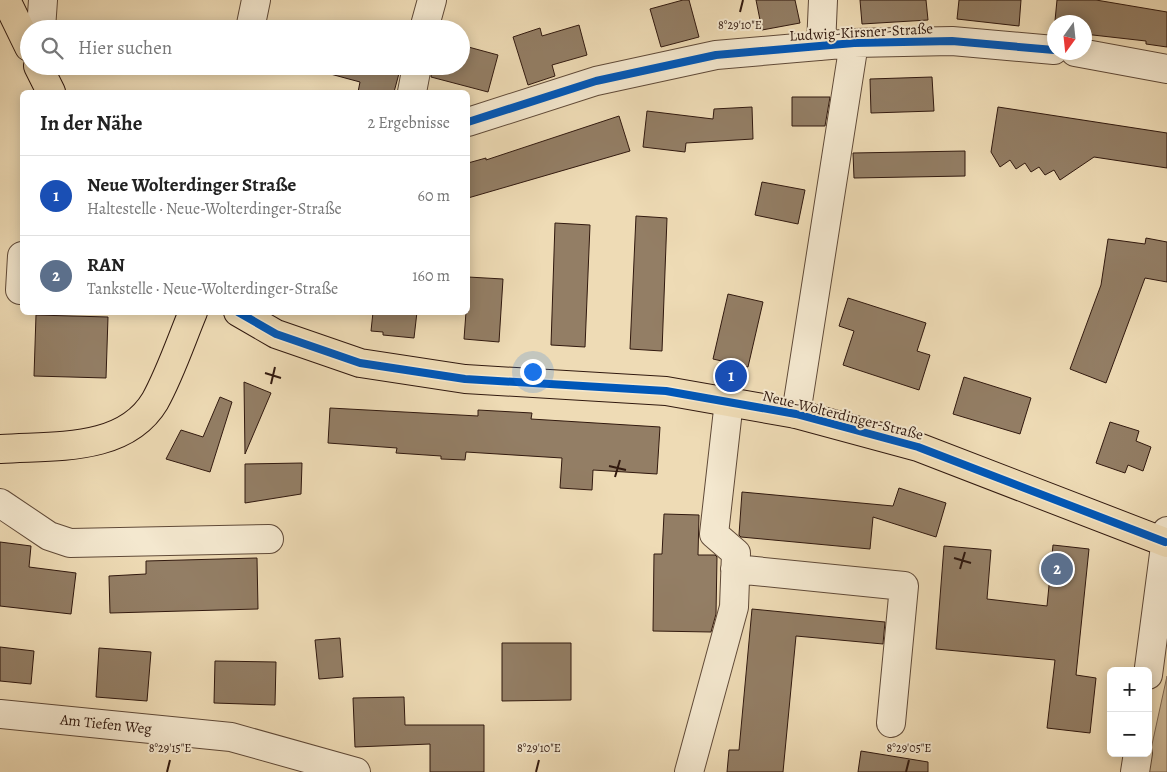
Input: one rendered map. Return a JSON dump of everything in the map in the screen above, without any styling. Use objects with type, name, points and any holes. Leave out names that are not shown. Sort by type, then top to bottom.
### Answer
[{"type":"main road","points":[[6,0],[20,29]]},
{"type":"main road","points":[[42,75],[50,90]]},
{"type":"main road","points":[[0,448],[91,443],[124,432],[154,402],[192,315]]},
{"type":"main road","name":"Neue-Wolterdinger-Straße","points":[[243,315],[276,334],[360,363],[465,379],[666,391],[796,414],[918,447],[1166,539]]},
{"type":"street","points":[[42,20],[43,0]]},
{"type":"street","points":[[252,20],[256,0]]},
{"type":"street","points":[[426,20],[432,0]]},
{"type":"street","points":[[821,46],[823,0]]},
{"type":"street","name":"Ludwig-Kirsner-Straße","points":[[796,414],[854,42]]},
{"type":"street","name":"Ludwig-Kirsner-Straße","points":[[470,121],[596,81],[716,55],[854,42],[952,42],[1047,49]]},
{"type":"street","points":[[1092,55],[1167,69]]},
{"type":"street","points":[[36,90],[37,75]]},
{"type":"street","points":[[412,90],[415,75]]},
{"type":"street","points":[[689,772],[734,607],[736,553],[714,534],[729,402]]},
{"type":"street","points":[[0,503],[49,536],[70,543],[269,539]]},
{"type":"street","points":[[1149,667],[1166,539]]},
{"type":"street","points":[[735,569],[904,586],[891,723]]},
{"type":"street","name":"Am Tiefen Weg","points":[[0,714],[231,736],[322,767],[356,772]]},
{"type":"street","points":[[1135,772],[1137,757]]},
{"type":"shaded area","points":[[1167,676],[1167,772],[1146,772],[1149,757],[1152,757],[1152,745]]},
{"type":"building","points":[[689,0],[699,37],[661,47],[650,9]]},
{"type":"building","points":[[756,0],[795,0],[800,23],[762,30]]},
{"type":"building","points":[[860,0],[926,0],[928,20],[862,24]]},
{"type":"building","points":[[959,0],[1021,0],[1019,26],[957,19]]},
{"type":"building","points":[[1057,0],[1096,0],[1167,12],[1167,47],[1146,44],[1146,41],[1092,35],[1092,15],[1056,15]]},
{"type":"building","points":[[579,25],[587,55],[552,65],[555,76],[528,85],[513,37],[540,28],[542,36]]},
{"type":"building","points":[[470,47],[498,55],[488,92],[431,77],[431,75],[470,75]]},
{"type":"building","points":[[334,75],[399,75],[395,90],[358,90],[360,82]]},
{"type":"building","points":[[932,77],[934,111],[871,113],[870,79]]},
{"type":"building","points":[[792,97],[830,97],[825,126],[792,126]]},
{"type":"building","points":[[752,107],[753,139],[686,143],[685,152],[643,147],[647,111],[713,119],[714,109]]},
{"type":"building","points":[[998,107],[1167,133],[1167,168],[1094,157],[1060,180],[1054,170],[1045,175],[1039,167],[1031,172],[1025,163],[1016,169],[1010,160],[1000,167],[991,152]]},
{"type":"building","points":[[619,116],[630,151],[470,197],[470,162],[486,158],[486,160]]},
{"type":"building","points":[[965,151],[965,176],[854,178],[853,153]]},
{"type":"building","points":[[762,182],[805,190],[798,224],[755,215]]},
{"type":"building","points":[[636,216],[667,218],[662,351],[630,349]]},
{"type":"building","points":[[555,223],[590,225],[585,347],[551,345]]},
{"type":"building","points":[[1146,238],[1167,242],[1167,282],[1145,278],[1106,383],[1070,369],[1101,285],[1108,239],[1145,244]]},
{"type":"building","points":[[470,277],[503,279],[499,342],[464,339],[466,315],[470,315]]},
{"type":"building","points":[[728,294],[763,302],[748,367],[713,359]]},
{"type":"building","points":[[848,298],[926,323],[917,351],[930,355],[919,390],[843,365],[854,331],[839,326]]},
{"type":"building","points":[[36,315],[108,317],[106,378],[34,376]]},
{"type":"building","points":[[373,315],[417,315],[414,338],[383,335],[383,332],[371,331]]},
{"type":"building","points":[[964,377],[1031,398],[1020,434],[953,414]]},
{"type":"building","points":[[244,382],[271,393],[245,454]]},
{"type":"building","points":[[220,397],[232,402],[210,472],[166,459],[181,430],[203,437]]},
{"type":"building","points":[[330,408],[478,416],[478,410],[532,413],[531,419],[660,427],[657,474],[593,470],[592,490],[560,488],[562,458],[466,452],[465,460],[441,459],[441,456],[396,453],[397,448],[328,443]]},
{"type":"building","points":[[1110,422],[1139,431],[1136,441],[1151,447],[1143,471],[1128,465],[1125,473],[1096,463]]},
{"type":"building","points":[[302,463],[301,494],[245,503],[245,464]]},
{"type":"building","points":[[899,488],[946,503],[936,537],[873,517],[870,549],[741,537],[739,535],[742,492],[893,506]]},
{"type":"building","points":[[664,514],[699,515],[698,555],[715,555],[717,557],[716,614],[711,632],[653,631],[654,554],[662,554]]},
{"type":"building","points":[[0,542],[31,546],[29,567],[76,573],[71,614],[0,606]]},
{"type":"building","points":[[1053,545],[1089,549],[1076,675],[1096,678],[1090,733],[1047,728],[1055,660],[936,649],[944,546],[991,550],[987,599],[1047,606]]},
{"type":"building","points":[[257,558],[258,609],[110,613],[109,576],[146,574],[146,561]]},
{"type":"building","points":[[752,609],[885,622],[883,644],[796,636],[783,772],[727,772],[729,750],[739,750]]},
{"type":"building","points":[[340,638],[343,677],[319,679],[315,640]]},
{"type":"building","points":[[502,643],[571,643],[571,700],[502,701]]},
{"type":"building","points":[[0,647],[34,651],[31,684],[0,681]]},
{"type":"building","points":[[99,648],[151,652],[147,701],[96,697]]},
{"type":"building","points":[[215,661],[276,662],[275,705],[214,703]]},
{"type":"building","points":[[404,697],[405,725],[484,725],[484,772],[430,772],[430,744],[355,747],[353,698]]},
{"type":"building","points":[[861,751],[928,762],[928,772],[858,772]]},
{"type":"cycle path","points":[[470,121],[596,81],[716,55],[854,43],[952,41],[1047,49]]},
{"type":"cycle path","points":[[243,315],[276,334],[360,363],[465,379],[666,391],[796,414],[918,447],[1165,542]]},
{"type":"place","name":"Neue Wolterdinger Straße","points":[[731,376]]},
{"type":"place","name":"RAN","points":[[1057,569]]}]
